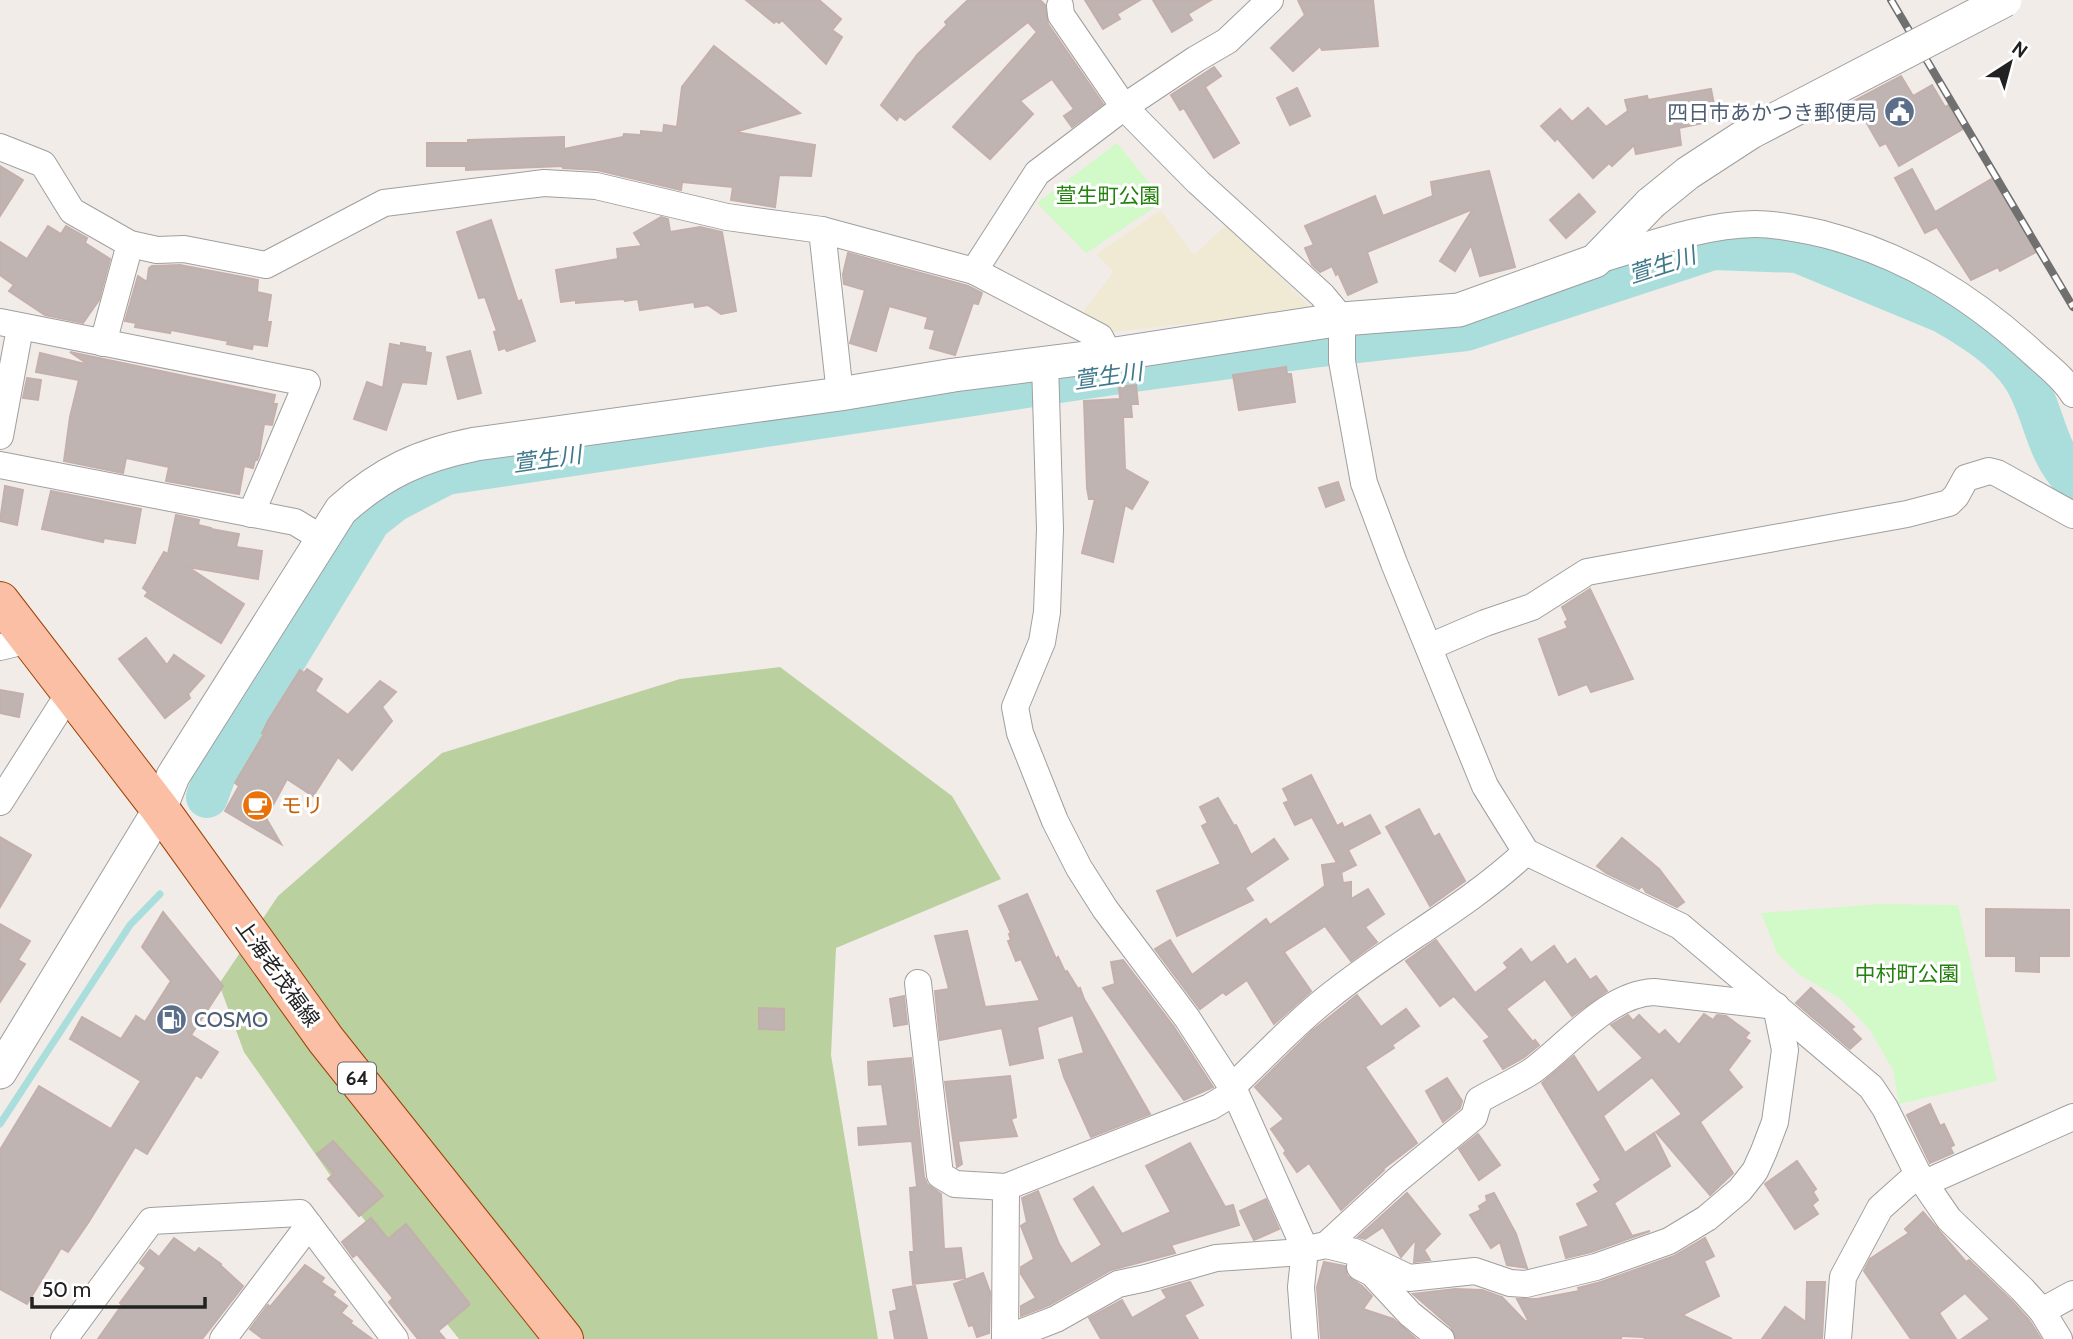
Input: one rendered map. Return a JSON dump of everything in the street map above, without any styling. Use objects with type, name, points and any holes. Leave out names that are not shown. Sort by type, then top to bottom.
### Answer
[{"type":"main road","name":"上海老茂福線","points":[[0,601],[15,643],[70,692],[160,809],[326,1040],[564,1339]]},
{"type":"street","points":[[974,271],[1037,173],[1124,107],[1227,41],[1270,0]]},
{"type":"street","points":[[1595,261],[1651,204],[1688,173],[1751,132],[2005,0]]},
{"type":"street","points":[[1060,6],[1061,15],[1124,107],[1198,182],[1322,295],[1341,326],[1342,361],[1364,483],[1485,786],[1525,852],[1680,926],[1871,1087],[1922,1178],[1949,1219],[2042,1311],[2059,1339]]},
{"type":"street","points":[[0,147],[43,164],[72,211],[130,243],[157,250],[184,249],[266,265],[384,203],[544,183],[596,186],[727,217],[822,230],[974,271],[1100,337],[1109,355]]},
{"type":"street","points":[[0,1072],[160,809],[173,776],[341,510],[355,497],[399,467],[442,451],[954,375],[1046,381],[1109,355],[1459,310],[1595,261],[1712,228],[1756,224],[1797,228],[1854,242],[1895,257],[1973,304],[2056,374],[2073,394]]},
{"type":"street","points":[[822,230],[840,394]]},
{"type":"street","points":[[103,343],[130,243]]},
{"type":"street","points":[[0,436],[10,325],[307,383],[251,514]]},
{"type":"street","points":[[1046,381],[1050,529],[1047,612],[1042,642],[1015,706],[1020,733],[1055,821],[1079,868],[1105,909],[1187,1017],[1234,1090],[1316,1247],[1372,1273],[1410,1314],[1441,1339]]},
{"type":"street","points":[[0,465],[295,522],[323,538]]},
{"type":"street","points":[[1429,647],[1532,607],[1587,572],[1932,508],[1951,501],[1966,478],[1989,471],[2073,515]]},
{"type":"street","points":[[0,802],[70,692]]},
{"type":"street","points":[[918,983],[940,1175],[955,1184],[1006,1187],[1209,1107],[1234,1090],[1326,999],[1455,910],[1502,874],[1525,852]]},
{"type":"street","points":[[1305,1339],[1301,1287],[1316,1247],[1474,1117],[1479,1100],[1531,1071],[1585,1026],[1639,993],[1654,992],[1776,1006]]},
{"type":"street","points":[[1006,1187],[1006,1339],[1056,1319],[1118,1284],[1216,1258],[1316,1247],[1355,1252],[1409,1278],[1475,1271],[1510,1283],[1526,1284],[1596,1267],[1669,1241],[1719,1208],[1740,1190],[1755,1171],[1775,1122],[1785,1050],[1776,1006]]},
{"type":"street","points":[[1785,1050],[1800,1052],[1825,1064],[1838,1061]]},
{"type":"street","points":[[1838,1339],[1843,1277],[1880,1208],[1922,1178],[2073,1117]]},
{"type":"street","points":[[64,1339],[150,1221],[300,1213],[391,1337]]},
{"type":"street","points":[[223,1339],[309,1225]]},
{"type":"street","points":[[2042,1311],[2073,1294]]},
{"type":"shaded area","points":[[1161,210],[1194,255],[1228,223],[1313,310],[1104,333],[1077,320],[1113,272],[1096,254]]},
{"type":"green space","name":"萱生町公園","points":[[1117,143],[1164,201],[1086,253],[1037,203]]},
{"type":"green space","points":[[780,667],[952,796],[1001,879],[836,948],[831,1055],[878,1339],[459,1339],[339,1188],[244,1052],[219,984],[278,896],[442,753],[680,679]]},
{"type":"green space","name":"中村町公園","points":[[1879,904],[1958,905],[1997,1081],[1899,1104],[1893,1070],[1870,1030],[1841,999],[1800,975],[1778,955],[1761,913]]},
{"type":"building","points":[[746,0],[819,0],[841,19],[832,30],[842,37],[826,64],[782,20],[774,23]]},
{"type":"building","points":[[968,0],[1040,0],[1045,5],[1048,24],[1103,104],[1072,127],[1064,116],[1074,109],[1052,79],[1020,101],[1033,114],[990,159],[953,127],[1037,32],[1028,22],[905,120],[899,116],[897,120],[881,105],[917,55]]},
{"type":"building","points":[[1085,0],[1140,0],[1117,14],[1120,19],[1103,29]]},
{"type":"building","points":[[1153,0],[1211,0],[1188,14],[1192,20],[1172,32]]},
{"type":"building","points":[[1298,0],[1373,0],[1378,46],[1322,50],[1320,46],[1293,71],[1271,48],[1305,15]]},
{"type":"building","points":[[714,46],[800,113],[735,132],[815,145],[811,176],[779,175],[775,207],[731,200],[733,187],[682,182],[681,190],[597,170],[562,166],[466,170],[466,166],[427,166],[427,143],[564,137],[564,149],[623,137],[624,134],[641,135],[641,131],[663,133],[664,125],[677,127],[682,87]]},
{"type":"building","points":[[1214,67],[1221,76],[1205,87],[1239,143],[1214,158],[1184,108],[1180,110],[1171,95]]},
{"type":"building","points":[[1901,76],[1913,96],[1932,85],[1945,107],[1949,105],[1963,129],[1899,166],[1886,143],[1880,146],[1854,101]]},
{"type":"building","points":[[1297,88],[1310,116],[1290,125],[1277,98]]},
{"type":"building","points":[[1711,89],[1716,115],[1707,117],[1708,122],[1679,128],[1681,145],[1636,154],[1634,145],[1612,166],[1609,163],[1593,178],[1557,138],[1555,141],[1541,126],[1560,109],[1572,122],[1588,108],[1606,127],[1628,111],[1625,100],[1647,96],[1648,100]]},
{"type":"building","points":[[0,166],[23,180],[0,216]]},
{"type":"building","points":[[1912,169],[1935,212],[1993,178],[2036,252],[2000,271],[1998,267],[1971,280],[1937,227],[1925,233],[1895,178]]},
{"type":"building","points":[[1489,171],[1515,267],[1480,276],[1471,245],[1455,271],[1440,261],[1473,209],[1367,252],[1377,282],[1348,295],[1332,266],[1320,272],[1312,265],[1305,248],[1314,245],[1305,226],[1375,196],[1383,216],[1433,196],[1431,182]]},
{"type":"building","points":[[1579,194],[1595,212],[1566,238],[1550,220]]},
{"type":"building","points":[[661,217],[668,219],[670,232],[700,227],[722,232],[736,311],[721,314],[708,305],[695,307],[694,302],[640,310],[638,299],[561,302],[556,270],[618,259],[617,249],[642,246],[634,233]]},
{"type":"building","points":[[491,220],[518,302],[521,300],[535,341],[507,351],[505,348],[499,350],[494,332],[497,331],[485,297],[479,298],[457,232]]},
{"type":"building","points":[[48,226],[61,234],[66,226],[87,238],[85,243],[110,259],[99,300],[83,323],[45,315],[9,291],[14,285],[0,275],[0,242],[27,259]]},
{"type":"building","points":[[848,253],[968,286],[982,293],[978,304],[973,303],[955,355],[930,348],[935,330],[925,328],[928,317],[889,306],[876,351],[850,343],[865,290],[844,284],[843,274]]},
{"type":"building","points":[[180,265],[258,280],[257,292],[271,295],[267,322],[271,322],[267,346],[253,344],[252,349],[227,344],[228,341],[171,330],[170,333],[135,327],[136,323],[125,321],[138,276],[147,282],[149,268],[152,266]]},
{"type":"building","points":[[401,343],[425,347],[425,352],[431,353],[426,384],[402,382],[386,430],[354,419],[367,382],[383,388],[390,344],[401,346]]},
{"type":"building","points":[[470,351],[481,393],[458,399],[447,357]]},
{"type":"building","points":[[70,352],[275,395],[273,404],[277,404],[272,425],[264,424],[259,455],[253,468],[244,466],[239,494],[166,481],[169,467],[126,458],[123,473],[64,461],[70,417],[79,380],[36,372],[40,353],[89,365]]},
{"type":"building","points":[[1286,367],[1287,374],[1291,374],[1295,402],[1239,410],[1233,375]]},
{"type":"building","points":[[27,378],[41,380],[38,400],[23,398]]},
{"type":"building","points":[[1136,385],[1138,404],[1131,404],[1132,417],[1123,417],[1125,469],[1148,482],[1132,509],[1125,505],[1113,562],[1082,553],[1095,499],[1089,499],[1087,488],[1084,401],[1120,399],[1119,387]]},
{"type":"building","points":[[1338,482],[1344,500],[1326,507],[1319,488]]},
{"type":"building","points":[[5,486],[23,490],[17,525],[0,521]]},
{"type":"building","points":[[51,491],[141,509],[135,543],[104,538],[103,542],[42,529]]},
{"type":"building","points":[[176,515],[199,520],[198,525],[211,529],[239,534],[236,547],[262,551],[258,579],[188,567],[244,604],[221,643],[145,596],[148,592],[143,588],[164,552],[168,554]]},
{"type":"building","points":[[1590,589],[1633,679],[1591,692],[1587,684],[1559,695],[1539,639],[1568,628],[1565,622],[1568,620],[1562,607]]},
{"type":"building","points":[[146,638],[167,665],[174,655],[204,676],[188,694],[190,698],[165,718],[119,659]]},
{"type":"building","points":[[307,669],[322,679],[315,691],[348,715],[380,681],[396,692],[382,707],[392,721],[352,770],[338,757],[313,796],[287,779],[266,818],[281,844],[225,811],[239,786],[235,783],[264,734],[262,733],[268,721],[300,670],[304,673]]},
{"type":"building","points":[[0,690],[23,694],[19,717],[0,713]]},
{"type":"building","points":[[1311,775],[1337,826],[1342,823],[1344,828],[1370,815],[1380,833],[1348,850],[1356,865],[1341,871],[1343,883],[1351,882],[1351,899],[1368,889],[1384,914],[1365,927],[1377,942],[1351,961],[1325,926],[1284,952],[1311,991],[1274,1024],[1247,980],[1226,995],[1223,992],[1200,1009],[1155,949],[1170,940],[1192,975],[1266,919],[1270,925],[1325,886],[1322,865],[1337,863],[1312,817],[1295,825],[1284,803],[1289,801],[1283,789]]},
{"type":"building","points":[[1218,798],[1251,855],[1274,839],[1288,859],[1245,888],[1253,900],[1177,936],[1157,891],[1221,864],[1202,826],[1208,823],[1200,807]]},
{"type":"building","points":[[1419,809],[1434,837],[1439,834],[1465,881],[1430,906],[1386,827]]},
{"type":"building","points":[[0,837],[31,855],[0,907]]},
{"type":"building","points":[[1622,838],[1659,869],[1684,902],[1677,907],[1646,892],[1642,886],[1639,889],[1597,866]]},
{"type":"building","points":[[1027,894],[1056,959],[1058,957],[1065,972],[1067,971],[1078,989],[1080,988],[1150,1114],[1091,1137],[1059,1060],[1084,1053],[1073,1015],[1037,1027],[1043,1058],[1010,1065],[1002,1028],[940,1040],[935,991],[949,989],[935,936],[967,931],[985,1007],[1040,1001],[1021,959],[1016,961],[1008,941],[1011,940],[1011,933],[999,906]]},
{"type":"building","name":"中村町公園","points":[[1986,909],[2069,910],[2069,956],[2039,956],[2039,972],[2016,971],[2016,956],[1986,956]]},
{"type":"building","points":[[163,912],[223,986],[191,1035],[218,1052],[201,1078],[196,1075],[147,1154],[135,1147],[88,1223],[68,1252],[61,1248],[27,1304],[0,1289],[0,1150],[39,1086],[111,1129],[141,1081],[70,1039],[82,1017],[121,1039],[136,1016],[145,1022],[171,981],[142,947]]},
{"type":"building","points":[[0,924],[30,941],[18,960],[25,964],[0,1002]]},
{"type":"building","points":[[1436,940],[1475,993],[1508,968],[1504,963],[1521,949],[1531,963],[1554,946],[1567,965],[1575,959],[1590,980],[1596,976],[1607,991],[1572,1016],[1545,979],[1506,1009],[1533,1042],[1535,1040],[1539,1045],[1503,1069],[1484,1041],[1490,1037],[1454,996],[1440,1006],[1406,961]]},
{"type":"building","points":[[1123,960],[1174,1027],[1213,1087],[1184,1100],[1103,988],[1115,984],[1111,962]]},
{"type":"building","points":[[1811,988],[1854,1027],[1851,1029],[1861,1039],[1850,1049],[1796,1003]]},
{"type":"building","points":[[1357,995],[1381,1027],[1406,1009],[1419,1026],[1392,1045],[1394,1048],[1365,1067],[1417,1143],[1383,1169],[1341,1210],[1309,1163],[1297,1172],[1271,1129],[1284,1119],[1255,1087],[1312,1031]]},
{"type":"building","points":[[904,996],[907,1024],[894,1026],[890,999]]},
{"type":"building","points":[[759,1008],[784,1009],[784,1030],[759,1029]]},
{"type":"building","points":[[1704,1014],[1713,1020],[1717,1015],[1726,1016],[1749,1033],[1745,1038],[1750,1041],[1728,1070],[1742,1087],[1700,1122],[1733,1173],[1710,1195],[1656,1132],[1682,1114],[1652,1077],[1603,1116],[1625,1153],[1654,1133],[1670,1166],[1614,1203],[1632,1236],[1650,1231],[1566,1258],[1560,1237],[1589,1226],[1577,1204],[1599,1192],[1594,1185],[1601,1180],[1542,1083],[1574,1056],[1598,1093],[1643,1058],[1611,1025],[1628,1015],[1633,1021],[1639,1015],[1659,1035],[1665,1030],[1679,1045]]},
{"type":"building","points":[[911,1058],[924,1177],[927,1184],[941,1194],[944,1249],[961,1248],[965,1278],[913,1284],[910,1188],[917,1187],[912,1141],[859,1145],[858,1128],[888,1126],[882,1084],[869,1085],[868,1062]]},
{"type":"building","points":[[1010,1076],[1016,1117],[1011,1119],[1017,1136],[958,1141],[962,1164],[957,1167],[945,1082]]},
{"type":"building","points":[[1447,1078],[1462,1101],[1460,1108],[1443,1122],[1426,1091]]},
{"type":"building","points":[[1930,1104],[1940,1126],[1944,1124],[1954,1145],[1950,1147],[1953,1153],[1930,1163],[1907,1115]]},
{"type":"building","points":[[1478,1134],[1500,1165],[1479,1180],[1459,1149]]},
{"type":"building","points":[[333,1141],[383,1196],[359,1216],[328,1179],[334,1174],[317,1154]]},
{"type":"building","points":[[1190,1143],[1225,1207],[1233,1205],[1239,1225],[1171,1245],[1175,1253],[1111,1270],[1049,1305],[1021,1316],[1021,1306],[1036,1298],[1021,1274],[1021,1267],[1034,1259],[1021,1226],[1027,1222],[1022,1198],[1038,1191],[1059,1244],[1071,1264],[1102,1245],[1074,1199],[1093,1187],[1122,1234],[1171,1212],[1146,1166]]},
{"type":"building","points":[[1797,1161],[1816,1189],[1813,1192],[1818,1200],[1812,1205],[1818,1214],[1795,1229],[1765,1184]]},
{"type":"building","points":[[1407,1193],[1440,1234],[1424,1250],[1430,1260],[1414,1262],[1416,1239],[1401,1257],[1383,1227],[1365,1239],[1358,1237]]},
{"type":"building","points":[[1494,1193],[1516,1234],[1527,1268],[1507,1265],[1500,1242],[1491,1248],[1470,1215],[1481,1210],[1479,1206],[1487,1201],[1486,1196]]},
{"type":"building","points":[[1266,1199],[1279,1229],[1254,1240],[1240,1211]]},
{"type":"building","points":[[1923,1212],[1966,1262],[1969,1260],[2011,1300],[2041,1339],[1962,1339],[1990,1319],[1965,1293],[1939,1313],[1956,1339],[1911,1339],[1864,1271],[1870,1259],[1909,1233],[1905,1229]]},
{"type":"building","points":[[371,1218],[388,1239],[406,1224],[469,1303],[438,1331],[445,1339],[418,1339],[389,1302],[393,1298],[357,1254],[353,1257],[342,1242]]},
{"type":"building","points":[[174,1238],[195,1253],[199,1248],[221,1264],[243,1286],[202,1339],[98,1339],[146,1268],[140,1263],[150,1250],[159,1257]]},
{"type":"building","points":[[1705,1238],[1714,1256],[1704,1261],[1719,1296],[1682,1315],[1732,1339],[1646,1339],[1621,1336],[1621,1339],[1456,1339],[1451,1327],[1413,1294],[1455,1289],[1482,1290],[1502,1297],[1526,1322],[1528,1320],[1517,1299],[1537,1299],[1579,1291],[1578,1288],[1674,1256]]},
{"type":"building","points":[[1324,1262],[1345,1266],[1347,1276],[1372,1296],[1363,1309],[1393,1319],[1416,1339],[1321,1339],[1317,1287]]},
{"type":"building","points":[[305,1265],[324,1278],[321,1282],[335,1292],[332,1295],[347,1306],[341,1313],[352,1321],[350,1323],[372,1339],[263,1339],[250,1329]]},
{"type":"building","points":[[983,1273],[990,1292],[989,1333],[977,1337],[973,1325],[969,1326],[954,1284]]},
{"type":"building","points":[[1190,1282],[1203,1305],[1184,1315],[1198,1339],[1101,1339],[1089,1318],[1122,1300],[1132,1318],[1167,1298],[1162,1290]]},
{"type":"building","points":[[1807,1282],[1825,1282],[1822,1339],[1762,1339],[1785,1307],[1806,1322]]},
{"type":"building","points":[[915,1286],[927,1339],[895,1339],[890,1312],[897,1310],[893,1290]]},
{"type":"waterway","name":"萱生川","points":[[207,797],[215,775],[370,520],[394,501],[446,474],[1126,372],[1466,330],[1713,249],[1798,252],[1943,312],[1965,325],[1997,348],[2016,367],[2036,402],[2056,456],[2073,479]]},
{"type":"waterway","points":[[0,1124],[130,925],[160,894]]},
{"type":"railway","points":[[1891,0],[2073,307]]},
{"type":"place","name":"四日市あかつき郵便局","points":[[1900,112]]},
{"type":"place","name":"モリ","points":[[258,805]]},
{"type":"place","name":"COSMO","points":[[171,1019]]}]
